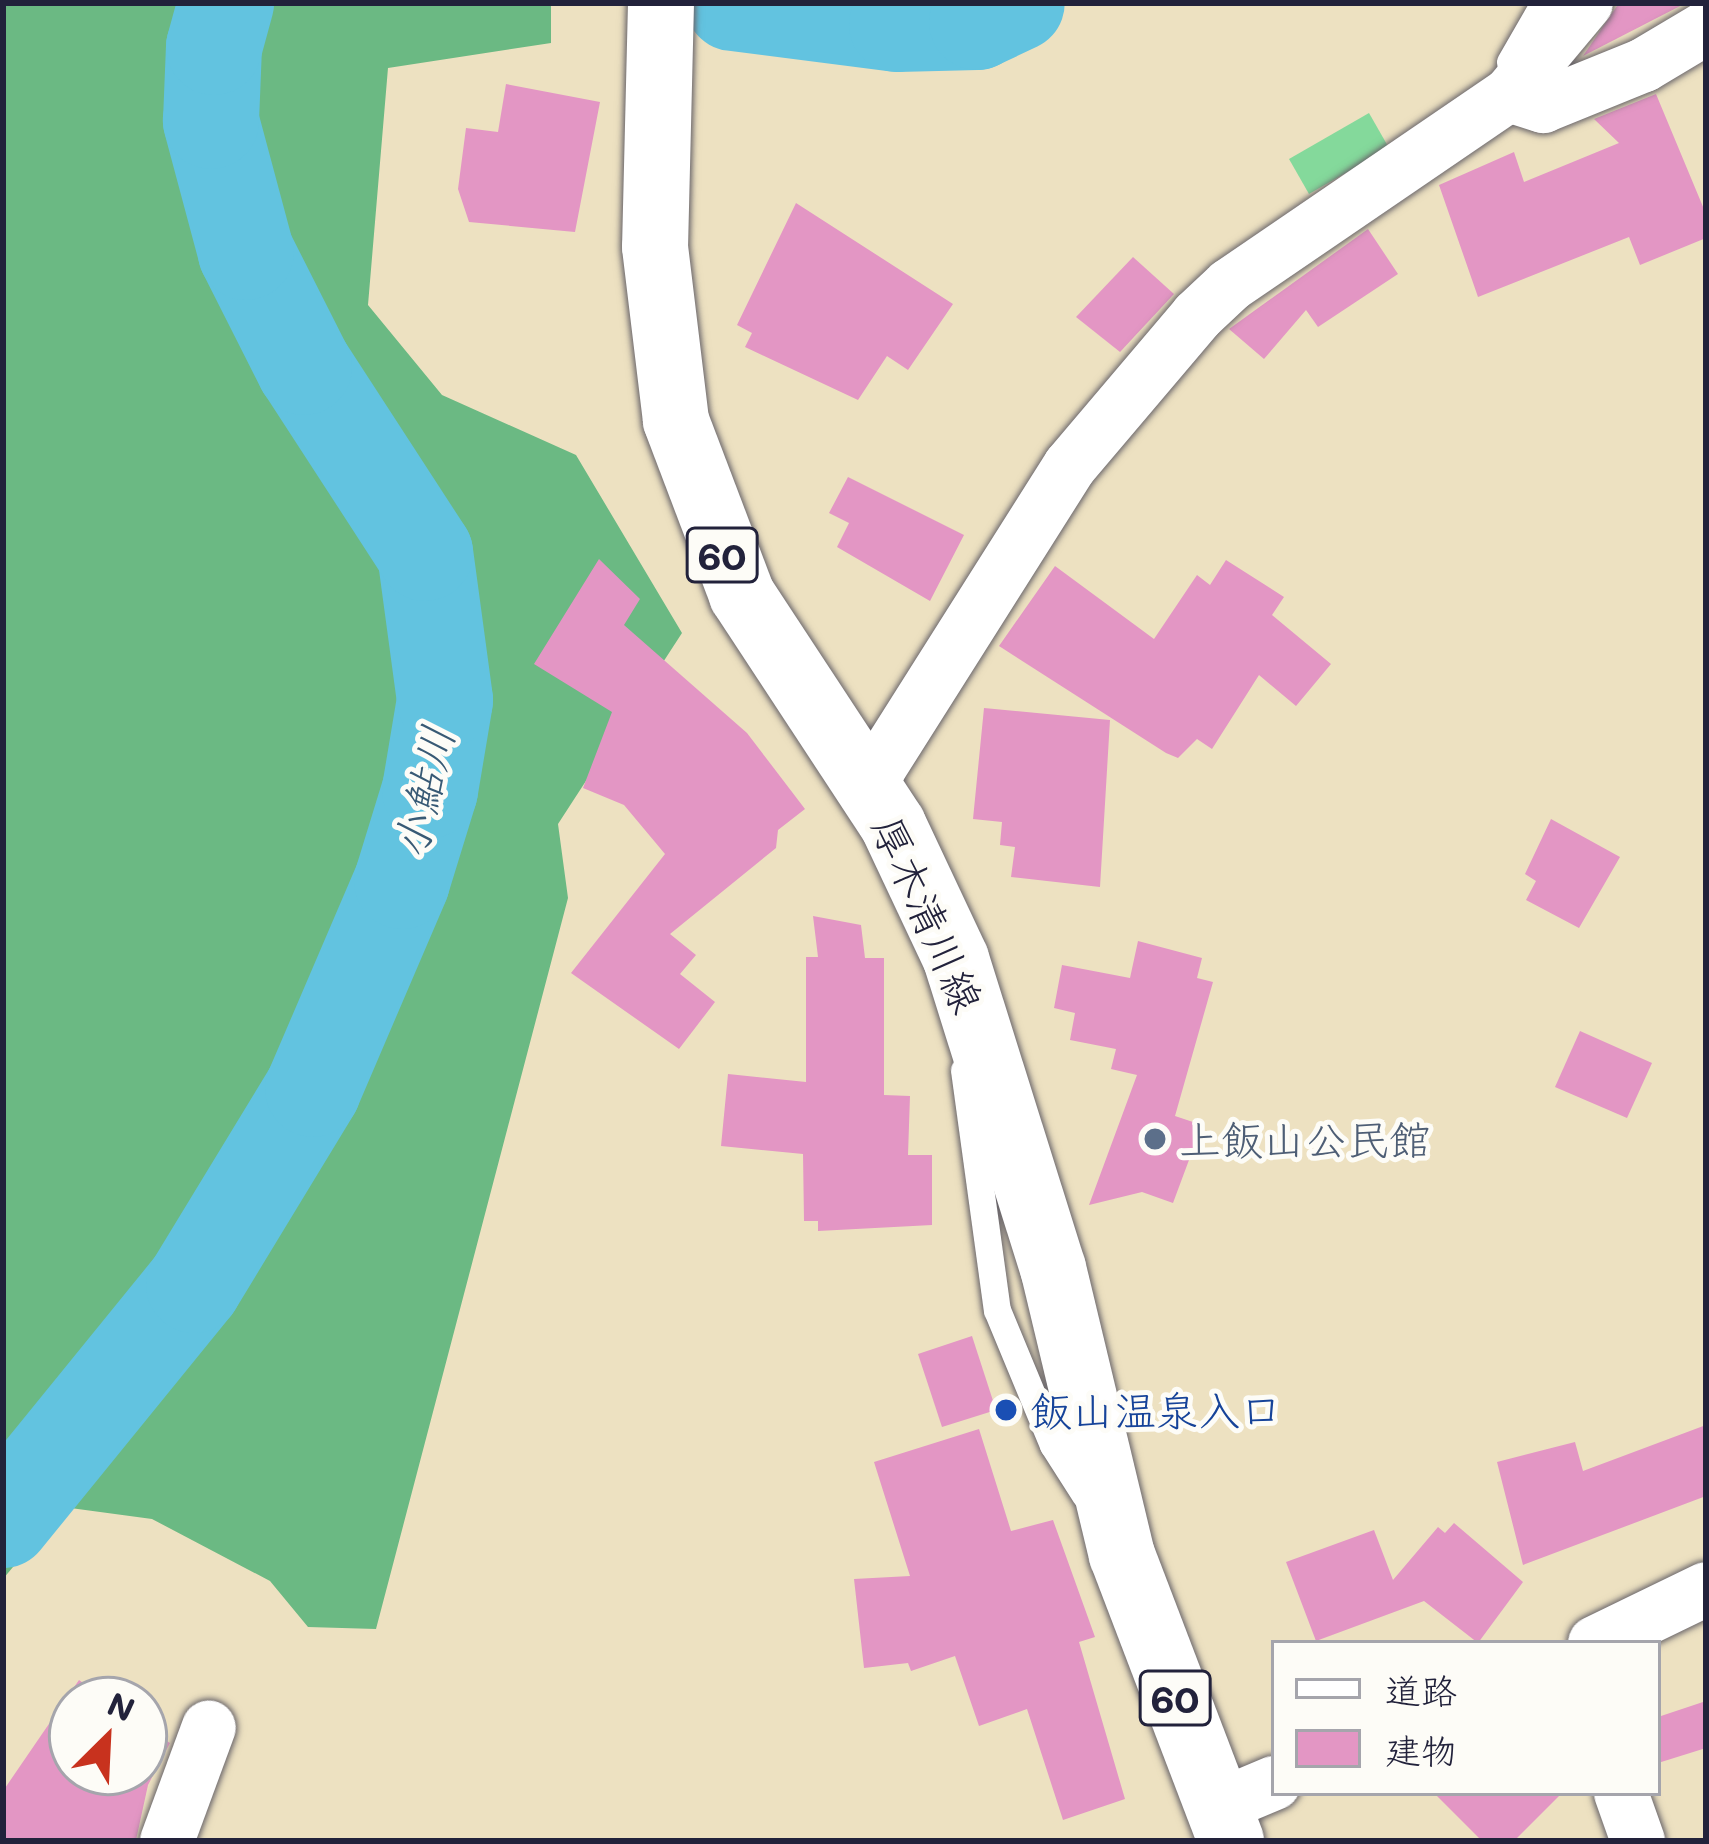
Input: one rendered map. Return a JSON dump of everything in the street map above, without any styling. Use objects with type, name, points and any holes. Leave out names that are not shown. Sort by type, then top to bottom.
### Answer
[{"type":"main road","name":"厚木清川線","points":[[661,3],[653,96],[657,303],[676,421],[735,580],[893,825],[956,959],[1053,1268],[1122,1555],[1240,1810]]},
{"type":"street","points":[[862,782],[879,767],[1070,466],[1197,316],[1230,285],[1509,95],[1586,3]]},
{"type":"street","points":[[1509,95],[1543,106],[1644,65],[1706,28]]},
{"type":"street","points":[[1601,1640],[1706,1589]]},
{"type":"street","points":[[167,1841],[209,1727]]},
{"type":"street","points":[[1622,1796],[1638,1841]]},
{"type":"lane","points":[[1509,95],[1502,75],[1544,3]]},
{"type":"green space","points":[[3,3],[551,3],[551,43],[388,68],[368,305],[442,395],[576,455],[682,633],[558,824],[568,898],[376,1629],[308,1627],[270,1581],[152,1519],[63,1507],[3,1579]]},
{"type":"green space","points":[[1369,113],[1389,148],[1309,194],[1289,159]]},
{"type":"building","points":[[1619,3],[1686,3],[1583,56]]},
{"type":"building","points":[[506,84],[600,102],[575,232],[469,222],[458,189],[466,128],[498,132]]},
{"type":"building","points":[[1656,94],[1706,214],[1706,238],[1640,265],[1629,237],[1478,297],[1439,185],[1514,152],[1524,182],[1619,143],[1594,119]]},
{"type":"building","points":[[796,203],[953,304],[908,370],[887,356],[858,400],[745,347],[752,333],[737,325]]},
{"type":"building","points":[[1368,229],[1398,274],[1318,327],[1306,310],[1264,359],[1229,329]]},
{"type":"building","points":[[1133,257],[1174,294],[1120,352],[1076,317]]},
{"type":"building","points":[[848,477],[964,535],[930,601],[837,547],[849,523],[829,513]]},
{"type":"building","points":[[599,559],[640,599],[624,625],[747,733],[805,809],[778,830],[776,848],[670,934],[696,955],[680,974],[715,1002],[679,1049],[571,973],[665,854],[624,805],[583,788],[612,712],[534,664]]},
{"type":"building","points":[[1226,560],[1284,597],[1272,615],[1331,664],[1296,706],[1259,675],[1212,749],[1197,739],[1178,758],[1166,753],[999,646],[1055,566],[1154,639],[1197,575],[1210,585]]},
{"type":"building","points":[[984,708],[1110,720],[1100,887],[1011,877],[1015,847],[1000,845],[1002,822],[973,819]]},
{"type":"building","points":[[1551,819],[1620,857],[1579,928],[1526,900],[1536,881],[1525,874]]},
{"type":"building","points":[[813,916],[861,925],[865,958],[884,958],[884,1095],[910,1096],[908,1155],[932,1155],[932,1225],[818,1231],[818,1221],[804,1221],[803,1154],[721,1146],[728,1074],[806,1082],[806,957],[818,957]]},
{"type":"building","points":[[1138,941],[1202,958],[1197,978],[1213,982],[1175,1116],[1202,1125],[1173,1203],[1142,1192],[1089,1205],[1137,1075],[1111,1069],[1116,1049],[1070,1040],[1075,1013],[1054,1008],[1062,965],[1130,978]]},
{"type":"building","points":[[1580,1031],[1652,1063],[1627,1118],[1555,1087]]},
{"type":"building","points":[[972,1336],[996,1410],[942,1427],[918,1354]]},
{"type":"building","points":[[1706,1425],[1706,1496],[1523,1565],[1497,1462],[1575,1442],[1583,1471]]},
{"type":"building","points":[[979,1429],[1011,1531],[1053,1520],[1095,1637],[1079,1642],[1125,1799],[1063,1820],[1027,1709],[979,1726],[955,1656],[911,1671],[908,1663],[864,1668],[854,1579],[910,1576],[874,1462]]},
{"type":"building","points":[[1454,1523],[1523,1582],[1480,1640],[1424,1601],[1316,1640],[1286,1562],[1374,1530],[1393,1580],[1438,1527],[1445,1533]]},
{"type":"building","points":[[1706,1701],[1706,1748],[1661,1762],[1661,1716]]},
{"type":"building","points":[[48,1725],[48,1796],[146,1796],[136,1840],[3,1841],[3,1791]]},
{"type":"building","points":[[1437,1796],[1559,1796],[1514,1841],[1482,1841]]},
{"type":"waterway","name":"小鮎川","points":[[3,1520],[194,1285],[313,1089],[402,881],[430,790],[445,700],[425,553],[304,367],[246,252],[211,121],[214,47],[226,3]]},
{"type":"waterway","name":"小鮎川","points":[[733,3],[897,24],[977,22],[1017,3]]},
{"type":"place","name":"上飯山公民館","points":[[1155,1139]]},
{"type":"place","name":"飯山温泉入口","points":[[1006,1410]]}]
